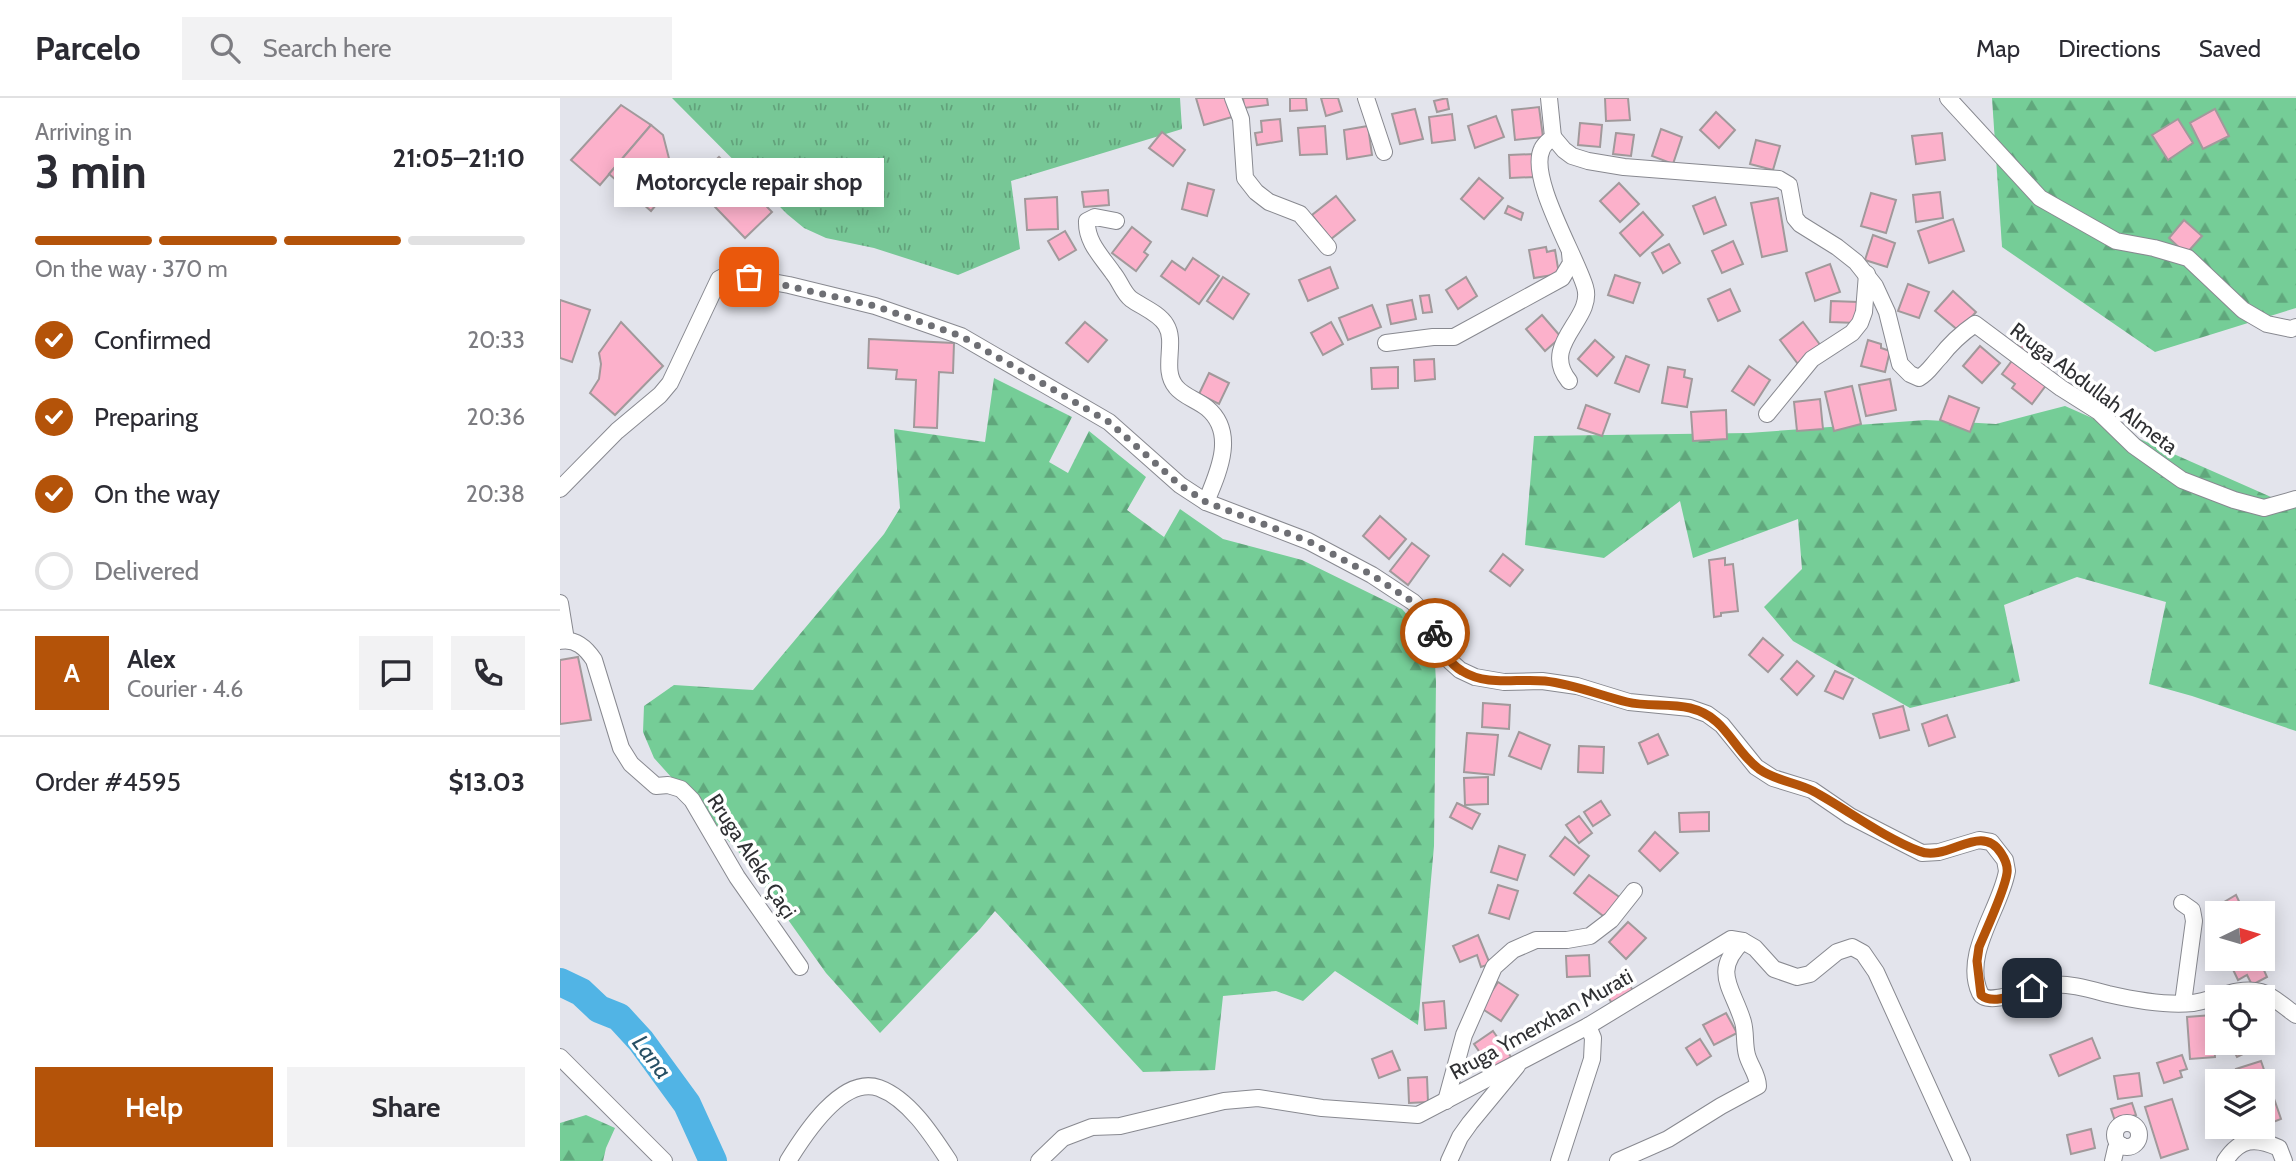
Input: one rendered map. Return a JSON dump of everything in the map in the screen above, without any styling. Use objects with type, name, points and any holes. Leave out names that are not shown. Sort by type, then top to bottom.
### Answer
[{"type":"street","points":[[1233,98],[1241,119],[1245,178],[1256,192],[1269,202],[1300,215],[1328,247]]},
{"type":"street","points":[[1366,98],[1384,152]]},
{"type":"street","points":[[1549,98],[1553,137],[1542,149],[1540,166],[1544,186],[1586,292],[1580,312],[1559,356],[1560,368],[1569,381]]},
{"type":"street","points":[[1948,98],[2040,198],[2116,241],[2188,258],[2243,310],[2267,324],[2291,329],[2296,327]]},
{"type":"street","name":"Rruga Abdullah Almeta","points":[[1553,137],[1572,156],[1588,161],[1779,179],[1789,186],[1795,218],[1800,224],[1837,247],[1867,274],[1887,312],[1900,363],[1910,374],[1919,378],[1929,372],[1959,335],[1975,324],[2099,412],[2134,446],[2182,480],[2234,500],[2264,508],[2296,499]]},
{"type":"street","points":[[1115,221],[1095,216],[1087,222],[1087,230],[1094,247],[1129,297],[1167,325],[1171,379],[1177,389],[1207,408],[1217,419],[1223,434],[1218,472],[1206,502]]},
{"type":"street","points":[[1386,342],[1454,337],[1562,278],[1571,263],[1569,251]]},
{"type":"street","points":[[560,489],[617,431],[660,395],[670,383],[719,279],[729,274],[789,285],[875,306],[961,336],[1109,422],[1180,485],[1206,502],[1308,541],[1372,575],[1413,602],[1428,617],[1450,661],[1460,670],[1475,677],[1504,682],[1542,681],[1577,686],[1629,702],[1690,708],[1707,714],[1722,725],[1756,767],[1773,778],[1811,790],[1850,816],[1922,853],[1939,852],[1979,840],[1992,842],[2002,854],[2007,871],[1977,954],[1978,980],[1981,995],[1985,999],[1995,1000],[2032,988],[2060,984],[2127,998],[2183,1003],[2246,990],[2263,992],[2296,1015]]},
{"type":"street","points":[[1767,414],[1812,359],[1852,333],[1860,323],[1864,312],[1867,274]]},
{"type":"street","points":[[560,603],[563,640]]},
{"type":"street","name":"Rruga Aleks Çaçi","points":[[563,640],[579,643],[594,660],[621,748],[631,764],[656,786],[668,785],[681,789],[692,800],[737,877],[800,967]]},
{"type":"street","name":"Rruga Ymerxhan Murati","points":[[1446,1101],[1464,1035],[1494,967],[1513,950],[1536,940],[1567,940],[1590,936],[1611,920],[1634,891]]},
{"type":"street","points":[[2182,903],[2192,909],[2194,921],[2183,1003]]},
{"type":"street","name":"Rruga Ymerxhan Murati","points":[[1446,1101],[1588,1026],[1731,939],[1743,942]]},
{"type":"street","points":[[1618,1161],[1668,1139],[1758,1086],[1758,1079],[1746,1052],[1743,1023],[1725,975],[1732,951],[1743,942],[1755,948],[1774,969],[1797,977],[1810,974],[1837,952],[1852,947],[1863,953],[1876,972],[1962,1161]]},
{"type":"street","points":[[1559,1161],[1592,1059],[1593,1038],[1588,1026]]},
{"type":"street","points":[[560,1057],[664,1161]]},
{"type":"street","points":[[1449,1161],[1470,1123],[1524,1059]]},
{"type":"street","points":[[788,1161],[823,1111],[858,1088],[877,1087],[901,1101],[949,1161]]},
{"type":"street","points":[[1039,1161],[1063,1138],[1092,1127],[1120,1126],[1224,1101],[1258,1098],[1322,1108],[1418,1115],[1446,1101]]},
{"type":"street","points":[[2225,1161],[2233,1149],[2244,1142],[2263,1140],[2280,1147],[2284,1161]]},
{"type":"street","points":[[2113,1161],[2120,1145]]},
{"type":"green space","points":[[672,98],[1180,98],[1182,129],[1011,181],[1020,249],[958,275],[874,248],[826,238],[804,228]]},
{"type":"green space","points":[[1992,98],[2296,98],[2296,308],[2155,352],[2002,247]]},
{"type":"green space","points":[[994,378],[1072,417],[1049,462],[1068,473],[1089,431],[1146,477],[1127,510],[1164,537],[1180,509],[1223,539],[1302,560],[1402,609],[1434,645],[1434,846],[1418,1025],[1335,971],[1303,1001],[1276,991],[1223,996],[1215,1070],[1143,1072],[995,911],[880,1033],[826,973],[744,858],[654,758],[643,732],[644,706],[674,685],[753,690],[884,534],[900,508],[894,429],[985,442]]},
{"type":"green space","points":[[2065,406],[2296,508],[2296,731],[2149,684],[2166,602],[2077,577],[2004,605],[2020,681],[1910,708],[1793,641],[1764,607],[1802,569],[1798,519],[1693,558],[1680,501],[1604,558],[1525,545],[1534,436],[1748,433],[1926,420],[1996,424]]},
{"type":"green space","points":[[586,1115],[615,1128],[603,1161],[560,1161],[560,1123]]},
{"type":"building","points":[[1196,98],[1227,98],[1232,117],[1204,125]]},
{"type":"building","points":[[1243,98],[1267,98],[1268,105],[1244,108]]},
{"type":"building","points":[[1290,98],[1306,98],[1307,110],[1290,111]]},
{"type":"building","points":[[1321,98],[1338,98],[1342,111],[1326,116]]},
{"type":"building","points":[[1447,98],[1449,109],[1437,112],[1434,101]]},
{"type":"building","points":[[1605,98],[1628,98],[1630,120],[1606,121]]},
{"type":"building","points":[[621,105],[651,125],[600,185],[571,160]]},
{"type":"building","points":[[1539,107],[1543,137],[1515,140],[1512,110]]},
{"type":"building","points":[[1415,109],[1423,139],[1400,144],[1392,114]]},
{"type":"building","points":[[2215,109],[2229,136],[2203,149],[2190,123]]},
{"type":"building","points":[[1716,112],[1735,130],[1719,148],[1700,130]]},
{"type":"building","points":[[1452,114],[1455,140],[1432,143],[1429,117]]},
{"type":"building","points":[[1496,116],[1504,137],[1475,148],[1468,126]]},
{"type":"building","points":[[1280,119],[1282,141],[1257,145],[1255,133],[1262,132],[1261,121]]},
{"type":"building","points":[[2178,119],[2193,143],[2168,160],[2152,135]]},
{"type":"building","points":[[1580,123],[1602,125],[1600,147],[1578,145]]},
{"type":"building","points":[[651,125],[663,135],[675,182],[651,211],[609,174]]},
{"type":"building","points":[[1325,126],[1327,154],[1300,155],[1298,128]]},
{"type":"building","points":[[1368,126],[1372,155],[1347,159],[1344,130]]},
{"type":"building","points":[[1661,129],[1682,137],[1673,164],[1652,156]]},
{"type":"building","points":[[1162,132],[1185,150],[1173,166],[1149,148]]},
{"type":"building","points":[[1616,133],[1634,135],[1631,156],[1613,154]]},
{"type":"building","points":[[1942,133],[1945,160],[1916,164],[1912,136]]},
{"type":"building","points":[[1756,140],[1780,146],[1773,170],[1750,164]]},
{"type":"building","points":[[1534,154],[1535,177],[1510,178],[1509,155]]},
{"type":"building","points":[[719,157],[772,212],[745,238],[692,183]]},
{"type":"building","points":[[1479,178],[1503,198],[1484,219],[1461,199]]},
{"type":"building","points":[[1188,183],[1214,190],[1207,216],[1182,209]]},
{"type":"building","points":[[1619,183],[1639,204],[1620,222],[1600,201]]},
{"type":"building","points":[[1108,190],[1109,205],[1084,207],[1082,192]]},
{"type":"building","points":[[1940,192],[1943,218],[1916,222],[1913,195]]},
{"type":"building","points":[[1871,193],[1896,200],[1886,233],[1861,226]]},
{"type":"building","points":[[1336,196],[1355,220],[1331,239],[1312,215]]},
{"type":"building","points":[[1057,197],[1058,229],[1027,230],[1025,199]]},
{"type":"building","points":[[1715,197],[1726,225],[1704,234],[1693,206]]},
{"type":"building","points":[[1778,198],[1787,251],[1762,257],[1751,203]]},
{"type":"building","points":[[1508,206],[1523,213],[1521,220],[1505,213]]},
{"type":"building","points":[[1643,212],[1663,235],[1640,256],[1620,233]]},
{"type":"building","points":[[1953,219],[1964,251],[1929,263],[1918,231]]},
{"type":"building","points":[[2184,220],[2202,236],[2186,254],[2169,238]]},
{"type":"building","points":[[1132,227],[1151,242],[1144,252],[1148,255],[1136,271],[1112,253]]},
{"type":"building","points":[[1065,231],[1076,250],[1059,260],[1048,241]]},
{"type":"building","points":[[1873,235],[1895,243],[1887,267],[1865,260]]},
{"type":"building","points":[[1733,241],[1743,264],[1722,273],[1712,251]]},
{"type":"building","points":[[1669,244],[1680,263],[1663,273],[1652,253]]},
{"type":"building","points":[[1546,247],[1547,252],[1555,250],[1559,274],[1534,278],[1529,250]]},
{"type":"building","points":[[1193,258],[1219,276],[1199,304],[1161,276],[1172,261],[1185,270]]},
{"type":"building","points":[[1830,264],[1840,292],[1815,301],[1806,273]]},
{"type":"building","points":[[1330,267],[1338,288],[1308,301],[1299,280]]},
{"type":"building","points":[[1615,275],[1640,283],[1633,303],[1608,295]]},
{"type":"building","points":[[1223,277],[1249,294],[1233,319],[1207,301]]},
{"type":"building","points":[[1466,277],[1477,296],[1458,309],[1446,290]]},
{"type":"building","points":[[1908,284],[1929,292],[1919,318],[1898,311]]},
{"type":"building","points":[[1730,289],[1740,311],[1718,321],[1708,299]]},
{"type":"building","points":[[1953,291],[1976,312],[1959,331],[1935,311]]},
{"type":"building","points":[[1429,295],[1432,312],[1423,313],[1420,296]]},
{"type":"building","points":[[560,300],[590,310],[572,362],[560,358]]},
{"type":"building","points":[[1412,300],[1416,319],[1391,324],[1387,305]]},
{"type":"building","points":[[1831,301],[1858,302],[1857,323],[1830,322]]},
{"type":"building","points":[[1372,305],[1381,327],[1348,340],[1339,318]]},
{"type":"building","points":[[1542,315],[1561,337],[1545,351],[1526,329]]},
{"type":"building","points":[[621,322],[663,366],[615,415],[590,393],[599,379],[599,353]]},
{"type":"building","points":[[1085,322],[1107,340],[1088,362],[1066,343]]},
{"type":"building","points":[[1331,322],[1343,344],[1323,355],[1311,333]]},
{"type":"building","points":[[1803,322],[1821,346],[1798,364],[1780,340]]},
{"type":"building","points":[[2026,336],[2053,358],[2045,368],[2018,345]]},
{"type":"building","points":[[869,339],[954,343],[953,373],[939,372],[937,428],[914,427],[916,380],[896,379],[897,370],[868,368]]},
{"type":"building","points":[[1595,340],[1614,357],[1597,376],[1578,359]]},
{"type":"building","points":[[1868,340],[1881,344],[1881,348],[1890,351],[1885,372],[1861,366]]},
{"type":"building","points":[[1980,346],[2000,363],[1982,383],[1963,366]]},
{"type":"building","points":[[1626,356],[1649,365],[1639,392],[1615,383]]},
{"type":"building","points":[[2014,358],[2047,384],[2032,404],[2012,388],[2015,384],[2002,374]]},
{"type":"building","points":[[1434,359],[1435,379],[1415,381],[1414,360]]},
{"type":"building","points":[[1749,366],[1770,380],[1754,405],[1732,391]]},
{"type":"building","points":[[1398,367],[1398,388],[1372,389],[1371,368]]},
{"type":"building","points":[[1668,367],[1685,370],[1684,377],[1692,379],[1687,407],[1662,403]]},
{"type":"building","points":[[1209,373],[1229,383],[1219,404],[1199,394]]},
{"type":"building","points":[[1890,379],[1896,410],[1866,416],[1859,385]]},
{"type":"building","points":[[1852,386],[1861,424],[1834,431],[1825,392]]},
{"type":"building","points":[[1949,396],[1979,408],[1970,432],[1940,420]]},
{"type":"building","points":[[1820,399],[1823,429],[1797,431],[1794,402]]},
{"type":"building","points":[[1586,405],[1610,414],[1602,436],[1578,428]]},
{"type":"building","points":[[1726,410],[1727,439],[1693,441],[1691,412]]},
{"type":"building","points":[[1380,516],[1406,539],[1389,559],[1363,536]]},
{"type":"building","points":[[1412,543],[1429,556],[1408,585],[1390,571]]},
{"type":"building","points":[[1503,554],[1523,570],[1510,586],[1490,571]]},
{"type":"building","points":[[1725,558],[1725,565],[1733,564],[1738,611],[1721,613],[1721,616],[1714,617],[1709,560]]},
{"type":"building","points":[[1763,638],[1783,655],[1768,672],[1749,655]]},
{"type":"building","points":[[578,657],[591,720],[560,724],[560,660]]},
{"type":"building","points":[[1797,661],[1814,676],[1797,695],[1781,679]]},
{"type":"building","points":[[1835,671],[1853,679],[1843,699],[1825,691]]},
{"type":"building","points":[[1483,703],[1510,705],[1509,729],[1482,727]]},
{"type":"building","points":[[1903,706],[1909,730],[1880,738],[1873,714]]},
{"type":"building","points":[[1947,715],[1955,737],[1929,746],[1922,724]]},
{"type":"building","points":[[1519,732],[1550,745],[1541,769],[1509,756]]},
{"type":"building","points":[[1467,733],[1498,735],[1494,775],[1464,772]]},
{"type":"building","points":[[1658,734],[1668,755],[1648,764],[1639,743]]},
{"type":"building","points":[[1579,746],[1604,747],[1603,773],[1578,772]]},
{"type":"building","points":[[1488,777],[1488,804],[1465,805],[1464,778]]},
{"type":"building","points":[[1601,801],[1610,815],[1593,826],[1584,812]]},
{"type":"building","points":[[1457,803],[1480,814],[1472,829],[1450,817]]},
{"type":"building","points":[[1709,812],[1709,831],[1680,832],[1679,813]]},
{"type":"building","points":[[1579,816],[1592,833],[1579,843],[1566,825]]},
{"type":"building","points":[[1655,832],[1678,853],[1660,871],[1639,851]]},
{"type":"building","points":[[1565,837],[1589,856],[1574,875],[1550,856]]},
{"type":"building","points":[[1499,846],[1525,855],[1517,880],[1491,872]]},
{"type":"building","points":[[1589,875],[1622,899],[1607,919],[1574,893]]},
{"type":"building","points":[[1498,885],[1518,891],[1509,919],[1489,913]]},
{"type":"building","points":[[2236,895],[2239,901],[2226,901]]},
{"type":"building","points":[[1628,922],[1646,938],[1626,959],[1609,942]]},
{"type":"building","points":[[1478,935],[1490,964],[1481,967],[1477,955],[1460,962],[1453,946]]},
{"type":"building","points":[[1589,955],[1590,976],[1567,977],[1566,956]]},
{"type":"building","points":[[2234,971],[2264,971],[2267,977],[2252,985],[2247,975],[2238,980]]},
{"type":"building","points":[[1621,973],[1634,992],[1613,1005],[1601,986]]},
{"type":"building","points":[[1498,982],[1518,995],[1501,1021],[1481,1008]]},
{"type":"building","points":[[1444,1001],[1446,1028],[1425,1030],[1423,1003]]},
{"type":"building","points":[[1726,1013],[1737,1033],[1714,1045],[1703,1025]]},
{"type":"building","points":[[2205,1016],[2205,1055],[2215,1057],[2190,1059],[2187,1017]]},
{"type":"building","points":[[1493,1031],[1511,1057],[1492,1070],[1474,1044]]},
{"type":"building","points":[[2092,1038],[2100,1058],[2059,1076],[2050,1055]]},
{"type":"building","points":[[1700,1039],[1711,1056],[1697,1065],[1686,1048]]},
{"type":"building","points":[[1392,1051],[1400,1070],[1379,1078],[1372,1059]]},
{"type":"building","points":[[2182,1055],[2187,1069],[2180,1071],[2182,1077],[2164,1083],[2157,1063]]},
{"type":"building","points":[[2261,1061],[2264,1069],[2236,1069]]},
{"type":"building","points":[[2139,1073],[2142,1096],[2118,1099],[2114,1076]]},
{"type":"building","points":[[1427,1077],[1428,1102],[1409,1103],[1408,1078]]},
{"type":"building","points":[[2172,1099],[2188,1149],[2161,1158],[2145,1107]]},
{"type":"building","points":[[2275,1102],[2281,1119],[2275,1121]]},
{"type":"building","points":[[2132,1103],[2136,1115],[2115,1121],[2111,1109]]},
{"type":"building","points":[[2091,1129],[2095,1148],[2071,1154],[2067,1135]]},
{"type":"waterway","name":"Lana","points":[[560,982],[581,992],[599,1009],[619,1017],[641,1041],[687,1104],[713,1161]]},
{"type":"way so far","points":[[749,277],[875,306],[961,336],[1109,422],[1180,485],[1206,502],[1308,541],[1372,575],[1413,602],[1428,617],[1435,633]]},
{"type":"place","name":"Motorcycle repair shop","points":[[749,277]]},
{"type":"route","points":[[1435,633],[1450,661],[1460,670],[1475,677],[1504,682],[1542,681],[1577,686],[1629,702],[1671,705],[1707,714],[1722,725],[1756,767],[1773,778],[1811,790],[1850,816],[1922,853],[1939,852],[1979,840],[1992,842],[2002,854],[2007,871],[1979,947],[1977,961],[1981,995],[1985,999],[1995,1000],[2032,988]]}]
